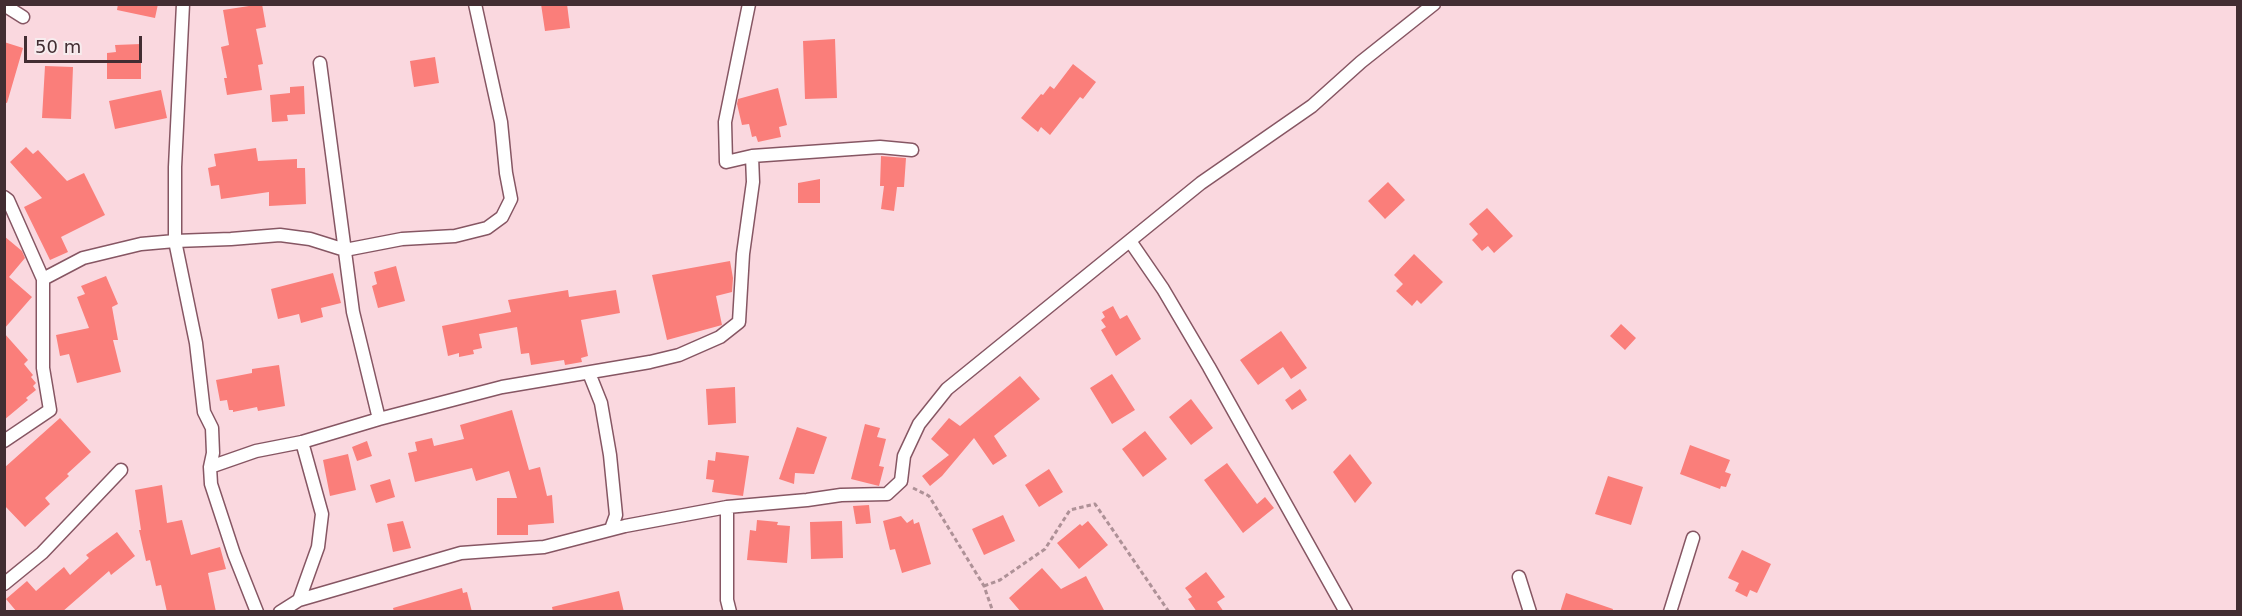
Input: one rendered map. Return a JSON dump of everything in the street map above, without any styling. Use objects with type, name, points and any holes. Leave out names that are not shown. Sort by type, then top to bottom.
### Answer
[{"type":"street","points":[[183,4],[174,240],[196,343],[204,412],[212,428],[211,484],[234,554],[257,612]]},
{"type":"street","points":[[43,279],[83,258],[141,244],[174,240],[280,235],[310,238],[345,250],[402,239],[455,236],[487,228],[502,217],[511,199],[501,122],[475,4]]},
{"type":"street","points":[[749,4],[725,122],[726,162],[752,156],[880,147],[912,150]]},
{"type":"street","points":[[280,612],[298,600],[461,553],[544,547],[611,529],[728,507],[841,495],[886,494],[901,481],[904,456],[919,424],[947,389],[1201,183],[1312,106],[1361,62],[1434,4]]},
{"type":"street","points":[[4,5],[23,17]]},
{"type":"street","points":[[320,63],[353,312],[379,419]]},
{"type":"street","points":[[210,467],[256,451],[302,442],[502,387],[680,355],[720,337],[739,322],[743,254],[753,182],[752,156]]},
{"type":"street","points":[[4,197],[8,200],[43,279],[43,368],[50,410],[4,441]]},
{"type":"street","points":[[1130,241],[1175,308],[1310,544],[1346,612]]},
{"type":"street","points":[[589,373],[602,403],[610,455],[616,515],[611,529]]},
{"type":"street","points":[[298,600],[318,547],[322,514],[302,442]]},
{"type":"street","points":[[4,584],[42,553],[121,470]]},
{"type":"street","points":[[728,507],[727,600],[730,612]]},
{"type":"street","points":[[1670,612],[1693,538]]},
{"type":"street","points":[[1519,576],[1530,612]]},
{"type":"path","points":[[901,481],[929,496],[984,586],[993,612]]},
{"type":"path","points":[[984,586],[1000,580],[1045,549],[1070,510],[1095,504],[1169,612]]},
{"type":"building","points":[[118,4],[158,4],[155,18],[117,10]]},
{"type":"building","points":[[262,4],[266,27],[256,29],[263,64],[258,65],[262,90],[227,95],[224,78],[227,78],[221,47],[229,45],[223,10]]},
{"type":"building","points":[[541,4],[567,4],[570,28],[545,31]]},
{"type":"building","points":[[835,39],[837,98],[805,99],[803,41]]},
{"type":"building","points":[[4,42],[23,48],[7,103],[4,102]]},
{"type":"building","points":[[141,44],[141,79],[107,79],[107,53],[116,52],[115,45]]},
{"type":"building","points":[[435,57],[439,83],[414,87],[410,61]]},
{"type":"building","points":[[1073,64],[1096,82],[1083,99],[1080,97],[1050,135],[1041,127],[1038,132],[1021,118],[1050,86],[1054,89]]},
{"type":"building","points":[[45,66],[73,67],[71,119],[42,118]]},
{"type":"building","points":[[304,86],[305,114],[287,115],[288,121],[272,122],[270,95],[290,93],[290,87]]},
{"type":"building","points":[[778,88],[787,125],[779,127],[781,137],[758,142],[756,136],[752,137],[749,124],[742,125],[738,99]]},
{"type":"building","points":[[161,90],[167,118],[115,129],[109,101]]},
{"type":"building","points":[[26,147],[33,154],[38,150],[67,181],[84,173],[105,215],[61,237],[68,252],[50,260],[24,207],[42,198],[10,162]]},
{"type":"building","points":[[256,148],[258,161],[297,159],[297,168],[305,168],[306,204],[269,206],[269,192],[221,199],[219,185],[211,186],[208,168],[216,166],[214,154]]},
{"type":"building","points":[[881,156],[906,158],[904,187],[897,187],[894,211],[881,209],[884,186],[880,186]]},
{"type":"building","points":[[820,179],[820,203],[798,203],[798,183]]},
{"type":"building","points":[[1388,182],[1405,200],[1385,219],[1368,201]]},
{"type":"building","points":[[1487,208],[1513,236],[1494,253],[1488,246],[1482,251],[1472,240],[1478,234],[1469,224]]},
{"type":"building","points":[[4,236],[22,251],[25,258],[9,277],[32,297],[4,329]]},
{"type":"building","points":[[1414,254],[1443,282],[1421,304],[1417,300],[1412,306],[1396,291],[1403,284],[1394,275]]},
{"type":"building","points":[[730,261],[733,278],[732,292],[716,296],[722,325],[667,340],[652,275]]},
{"type":"building","points":[[396,266],[405,301],[378,308],[372,286],[377,284],[374,272]]},
{"type":"building","points":[[333,273],[341,303],[321,308],[323,317],[301,323],[299,314],[278,319],[271,289]]},
{"type":"building","points":[[106,276],[118,304],[112,307],[118,340],[113,340],[121,372],[77,383],[69,354],[60,356],[56,335],[89,328],[77,297],[85,294],[81,286]]},
{"type":"building","points":[[568,290],[569,297],[616,290],[620,313],[581,320],[588,356],[581,358],[582,362],[565,365],[564,360],[531,365],[529,353],[521,354],[517,327],[479,334],[482,348],[473,350],[474,354],[459,357],[459,353],[448,356],[442,326],[511,312],[508,300]]},
{"type":"building","points":[[1113,306],[1120,319],[1127,315],[1141,339],[1116,356],[1101,330],[1106,327],[1101,320],[1105,317],[1102,312]]},
{"type":"building","points":[[1621,324],[1636,338],[1625,350],[1610,336]]},
{"type":"building","points":[[1281,331],[1307,368],[1291,379],[1283,367],[1258,385],[1240,360]]},
{"type":"building","points":[[4,333],[28,360],[24,364],[33,375],[31,377],[36,383],[33,386],[36,390],[26,398],[28,400],[4,420]]},
{"type":"building","points":[[279,365],[285,406],[258,411],[257,407],[233,412],[229,410],[227,400],[220,401],[216,380],[252,373],[252,369]]},
{"type":"building","points":[[1112,374],[1135,410],[1112,424],[1090,388]]},
{"type":"building","points":[[1020,376],[1040,399],[994,436],[1007,456],[993,465],[974,438],[942,476],[930,486],[922,476],[949,455],[931,439],[949,418],[960,426]]},
{"type":"building","points":[[735,387],[736,423],[708,425],[706,389]]},
{"type":"building","points":[[1300,389],[1307,400],[1292,410],[1285,400]]},
{"type":"building","points":[[1191,399],[1213,428],[1191,445],[1169,417]]},
{"type":"building","points":[[512,410],[529,470],[540,467],[547,496],[552,495],[554,523],[528,525],[528,535],[497,535],[497,498],[517,498],[509,471],[476,481],[472,468],[415,482],[408,453],[417,451],[415,442],[432,438],[434,446],[464,439],[460,425]]},
{"type":"building","points":[[60,418],[91,452],[45,498],[50,504],[25,527],[4,505],[4,468]]},
{"type":"building","points":[[865,424],[880,428],[877,437],[886,439],[879,466],[884,467],[879,486],[851,479]]},
{"type":"building","points":[[797,427],[827,437],[814,474],[795,473],[794,484],[779,479]]},
{"type":"building","points":[[1145,431],[1167,459],[1143,477],[1122,449]]},
{"type":"building","points":[[367,441],[372,456],[357,461],[352,447]]},
{"type":"building","points":[[1690,445],[1730,460],[1725,472],[1731,474],[1726,487],[1721,486],[1720,489],[1680,474]]},
{"type":"building","points":[[716,452],[749,456],[743,496],[712,492],[714,480],[706,479],[708,460],[715,461]]},
{"type":"building","points":[[348,454],[356,490],[330,496],[323,460]]},
{"type":"building","points":[[1350,454],[1372,483],[1355,503],[1333,472]]},
{"type":"building","points":[[1227,463],[1257,504],[1265,497],[1274,508],[1243,533],[1204,480]]},
{"type":"building","points":[[1049,469],[1063,492],[1039,507],[1025,485]]},
{"type":"building","points":[[1608,476],[1643,487],[1631,525],[1595,514]]},
{"type":"building","points":[[390,479],[395,497],[376,503],[370,485]]},
{"type":"building","points":[[162,485],[167,523],[182,520],[191,555],[220,547],[226,569],[208,573],[216,612],[167,612],[161,585],[156,586],[150,560],[146,561],[139,530],[141,530],[135,490]]},
{"type":"building","points":[[869,505],[871,523],[856,524],[853,506]]},
{"type":"building","points":[[1003,515],[1015,541],[984,555],[972,529]]},
{"type":"building","points":[[901,516],[907,523],[913,519],[914,524],[919,522],[931,564],[902,573],[895,549],[890,550],[883,521]]},
{"type":"building","points":[[757,520],[790,526],[787,563],[747,560],[750,530],[756,531]]},
{"type":"building","points":[[403,521],[411,548],[393,552],[387,524]]},
{"type":"building","points":[[842,521],[843,558],[811,559],[810,522]]},
{"type":"building","points":[[1088,521],[1108,545],[1079,569],[1057,543],[1080,524],[1082,526]]},
{"type":"building","points":[[117,532],[135,556],[111,575],[109,571],[62,612],[17,612],[6,599],[27,581],[36,591],[64,567],[70,575],[89,558],[86,555]]},
{"type":"building","points":[[1742,550],[1771,564],[1757,593],[1750,590],[1747,597],[1735,591],[1739,583],[1728,578]]},
{"type":"building","points":[[1042,568],[1061,589],[1086,576],[1105,612],[1021,612],[1009,598]]},
{"type":"building","points":[[1206,572],[1225,597],[1217,602],[1224,612],[1197,612],[1188,599],[1192,597],[1185,588]]},
{"type":"building","points":[[462,588],[463,593],[467,592],[472,612],[394,612],[393,608]]},
{"type":"building","points":[[619,591],[624,612],[553,612],[552,607]]},
{"type":"building","points":[[1566,593],[1613,609],[1612,612],[1560,612]]}]
